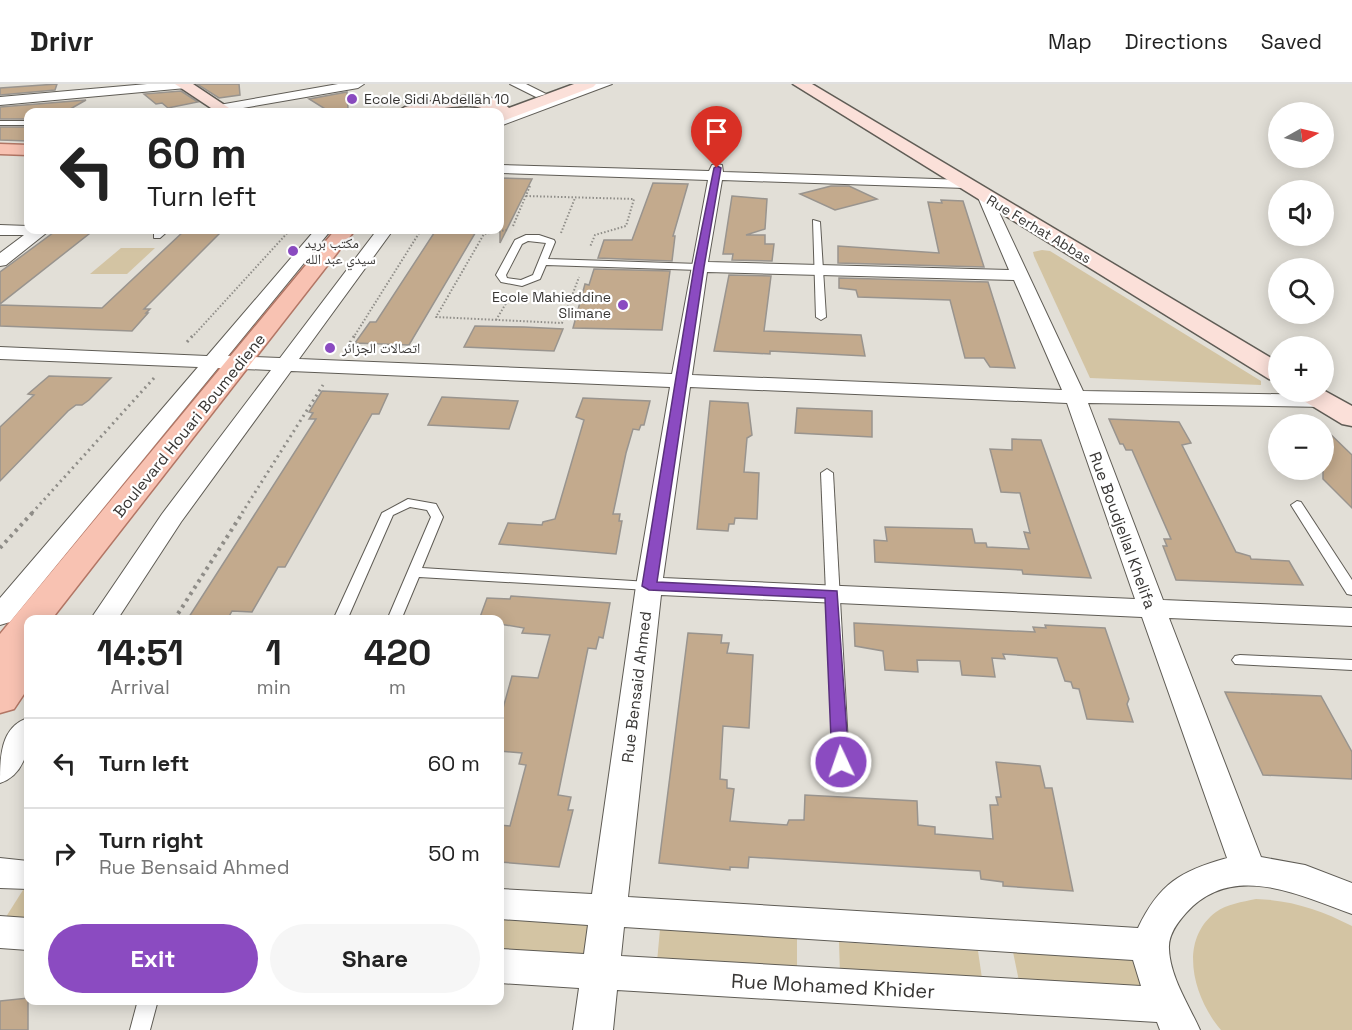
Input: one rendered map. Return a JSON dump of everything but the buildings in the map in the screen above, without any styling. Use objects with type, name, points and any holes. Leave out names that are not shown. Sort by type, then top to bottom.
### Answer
[{"type":"main road","points":[[0,149],[24,150]]},
{"type":"main road","points":[[0,156],[24,156]]},
{"type":"main road","name":"Boulevard Houari Boumediene","points":[[66,615],[342,234]]},
{"type":"main road","name":"Boulevard Houari Boumediene","points":[[36,615],[359,234]]},
{"type":"main road","points":[[0,658],[24,629]]},
{"type":"main road","points":[[0,699],[24,667]]},
{"type":"street","points":[[0,101],[184,84],[219,108]]},
{"type":"street","points":[[238,108],[358,84]]},
{"type":"street","points":[[516,84],[540,94]]},
{"type":"street","points":[[504,112],[540,94],[571,84]]},
{"type":"street","points":[[504,113],[588,84]]},
{"type":"street","points":[[504,113],[606,84]]},
{"type":"street","name":"Rue Ferhat Abbas","points":[[801,84],[1268,367]]},
{"type":"street","points":[[429,108],[472,101],[486,102],[492,108]]},
{"type":"street","points":[[504,163],[966,184]]},
{"type":"street","points":[[504,169],[716,172]]},
{"type":"street","name":"Rue Bensaid Ahmed","points":[[592,1030],[649,586],[716,172]]},
{"type":"street","name":"Rue Boudjellal Khelifa","points":[[966,184],[1020,275],[1075,397],[1248,870]]},
{"type":"street","points":[[0,230],[24,230]]},
{"type":"street","points":[[0,261],[36,234]]},
{"type":"street","points":[[106,615],[171,519],[250,364],[321,234]]},
{"type":"street","points":[[0,616],[381,234]]},
{"type":"street","points":[[699,267],[1020,275]]},
{"type":"street","points":[[0,353],[682,379],[1075,397],[1268,396]]},
{"type":"street","points":[[1326,402],[1352,418]]},
{"type":"street","points":[[649,586],[1352,617]]},
{"type":"street","points":[[0,771],[24,735]]},
{"type":"street","points":[[1173,1017],[1150,945],[1161,918],[1174,898],[1206,878],[1248,870],[1284,874],[1335,890],[1352,899]]},
{"type":"street","points":[[0,873],[24,875]]},
{"type":"street","points":[[504,904],[1150,945]]},
{"type":"street","points":[[0,932],[24,934]]},
{"type":"street","name":"Rue Mohamed Khider","points":[[504,966],[1173,1017]]},
{"type":"lane","points":[[0,123],[24,123]]},
{"type":"lane","points":[[816,222],[821,317]]},
{"type":"lane","points":[[156,237],[160,234]]},
{"type":"lane","points":[[539,238],[551,242],[544,262],[537,277],[528,282],[509,282],[502,278],[521,240],[539,238]]},
{"type":"lane","points":[[544,262],[699,267]]},
{"type":"lane","points":[[827,473],[841,762]]},
{"type":"lane","points":[[341,615],[388,513],[400,506],[416,503],[432,507],[437,517],[396,615]]},
{"type":"lane","points":[[1297,505],[1352,591]]},
{"type":"lane","points":[[414,572],[649,586]]},
{"type":"lane","points":[[1240,660],[1352,665]]},
{"type":"lane","points":[[140,1030],[147,1005]]},
{"type":"path","points":[[560,236],[575,198]]},
{"type":"path","points":[[0,548],[286,234]]},
{"type":"path","points":[[177,615],[418,234]]},
{"type":"path","points":[[496,320],[514,289]]},
{"type":"shaded area","points":[[121,248],[155,248],[127,274],[90,274]]},
{"type":"shaded area","points":[[1050,251],[1261,381],[1261,385],[1090,378],[1034,256],[1033,252]]},
{"type":"shaded area","points":[[23,890],[24,890],[24,922],[4,920]]},
{"type":"shaded area","points":[[1256,899],[1281,901],[1306,907],[1352,926],[1352,1030],[1221,1030],[1211,1017],[1197,987],[1193,954],[1197,938],[1204,924],[1220,909]]},
{"type":"shaded area","points":[[504,918],[606,926],[601,958],[504,951]]},
{"type":"shaded area","points":[[660,929],[797,938],[797,971],[657,962]]},
{"type":"shaded area","points":[[839,942],[978,951],[983,985],[840,975]]},
{"type":"shaded area","points":[[1013,952],[1155,961],[1165,996],[1020,986]]},
{"type":"place","name":"Ecole Sidi Abdellah 10","points":[[352,99]]},
{"type":"place","name":"مكتب بريد سيدي عبد الله","points":[[293,251]]},
{"type":"place","name":"Ecole Mahieddine Slimane","points":[[623,305]]},
{"type":"place","name":"اتصالات الجزائر","points":[[330,348]]},
{"type":"route","points":[[717,168],[699,267],[649,586],[832,594],[841,762]]}]
